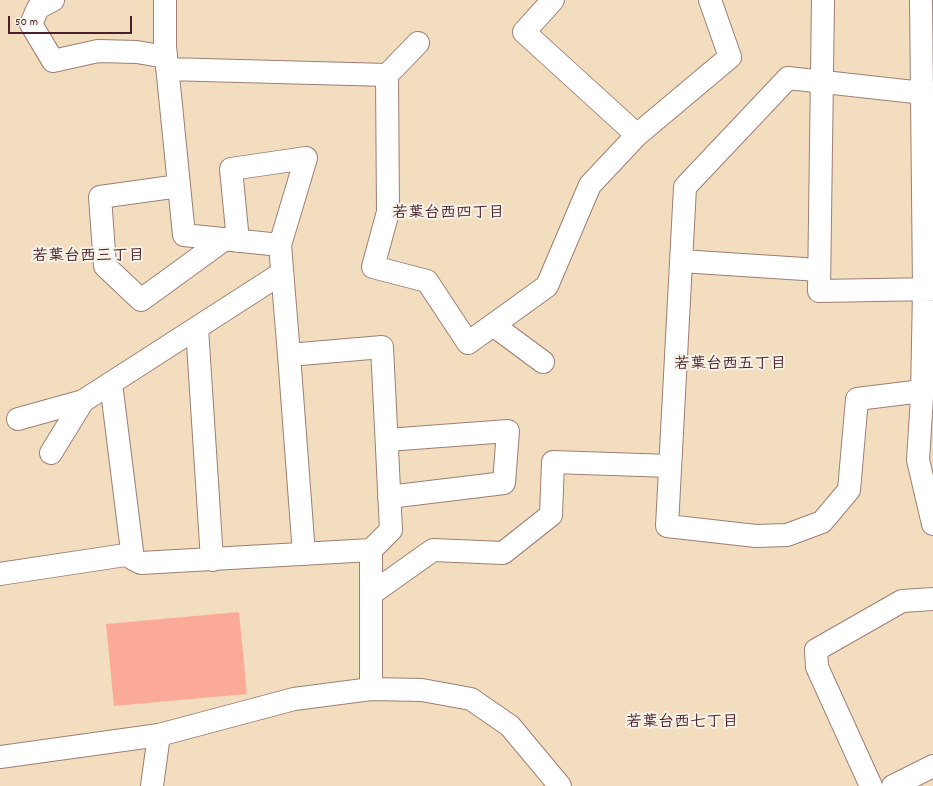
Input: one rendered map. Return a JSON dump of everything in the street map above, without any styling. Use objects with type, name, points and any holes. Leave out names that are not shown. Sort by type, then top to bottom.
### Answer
[{"type":"street","points":[[53,0],[38,8],[31,24],[53,61],[98,51],[137,52],[167,63],[387,75]]},
{"type":"street","points":[[165,0],[167,63],[184,235],[280,245]]},
{"type":"street","points":[[553,0],[524,32],[637,135]]},
{"type":"street","points":[[418,43],[387,75],[388,212],[373,268],[427,281],[468,342],[547,286],[590,185],[637,135],[730,57],[710,0]]},
{"type":"street","points":[[823,0],[819,291],[929,289]]},
{"type":"street","points":[[920,0],[927,93],[929,289],[926,395],[918,460],[933,524]]},
{"type":"street","points":[[926,395],[858,399],[849,490],[822,522],[787,535],[756,536],[667,526],[685,187],[788,78],[927,93]]},
{"type":"street","points":[[231,240],[230,168],[306,158],[280,245],[304,554]]},
{"type":"street","points":[[179,186],[100,197],[105,266],[141,300],[231,240]]},
{"type":"street","points":[[681,261],[819,270]]},
{"type":"street","points":[[18,419],[82,401],[282,273]]},
{"type":"street","points":[[492,325],[543,362]]},
{"type":"street","points":[[197,328],[212,560]]},
{"type":"street","points":[[111,382],[133,559],[141,563],[371,550],[391,530],[382,347],[289,355]]},
{"type":"street","points":[[51,453],[82,401]]},
{"type":"street","points":[[386,440],[508,431],[504,483],[389,496]]},
{"type":"street","points":[[371,594],[433,550],[503,553],[551,515],[553,462],[670,466]]},
{"type":"street","points":[[371,550],[371,689]]},
{"type":"street","points":[[0,574],[132,554]]},
{"type":"street","points":[[871,786],[817,667],[816,650],[902,602],[933,599]]},
{"type":"street","points":[[0,757],[159,735],[294,699],[371,689],[422,690],[471,699],[510,726],[560,786]]},
{"type":"street","points":[[152,786],[159,735]]},
{"type":"street","points":[[893,786],[933,766]]},
{"type":"building","points":[[239,612],[247,694],[114,706],[106,624]]},
{"type":"district","name":"若葉台西四丁目","points":[[448,215]]},
{"type":"district","name":"若葉台西三丁目","points":[[88,258]]},
{"type":"district","name":"若葉台西五丁目","points":[[730,366]]},
{"type":"district","name":"若葉台西七丁目","points":[[682,724]]}]
